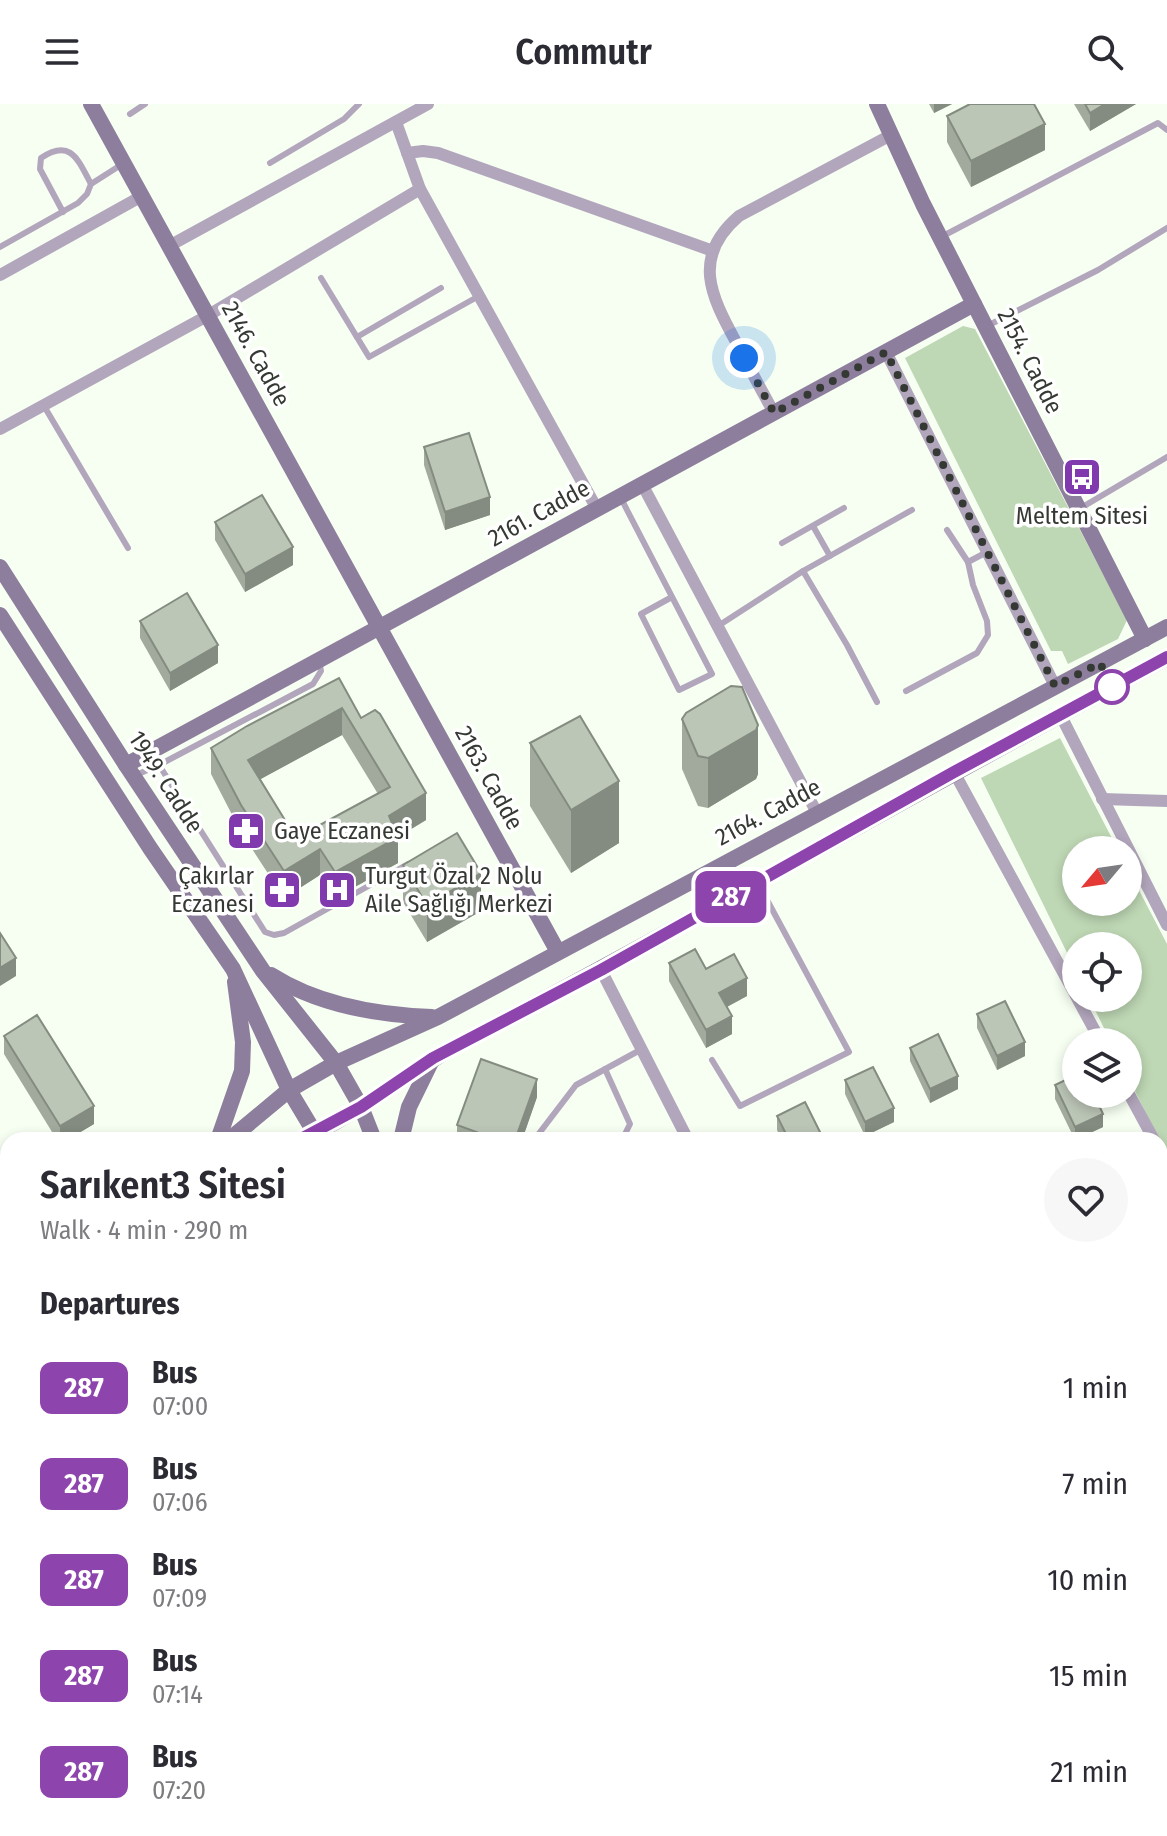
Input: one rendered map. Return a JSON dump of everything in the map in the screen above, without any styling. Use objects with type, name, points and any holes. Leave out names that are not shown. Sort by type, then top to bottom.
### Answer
[{"type":"street","name":"2146. Cadde","points":[[91,104],[379,628]]},
{"type":"street","points":[[169,246],[401,114],[428,104]]},
{"type":"street","name":"2154. Cadde","points":[[877,104],[940,237],[1145,639]]},
{"type":"street","points":[[401,114],[407,153],[420,189],[597,509]]},
{"type":"street","points":[[774,413],[714,303],[709,283],[713,251],[724,232],[739,216],[891,135]]},
{"type":"street","points":[[407,153],[438,153],[713,251]]},
{"type":"street","points":[[0,429],[207,316],[420,189]]},
{"type":"street","points":[[0,275],[142,196]]},
{"type":"street","name":"2161. Cadde","points":[[130,771],[319,660],[974,304]]},
{"type":"street","points":[[886,352],[1055,686]]},
{"type":"street","points":[[642,484],[817,813]]},
{"type":"street","name":"1949. Cadde","points":[[0,567],[263,971],[336,1063],[361,1107],[371,1132]]},
{"type":"street","name":"1949. Cadde","points":[[0,615],[150,848],[233,969],[308,1132]]},
{"type":"street","name":"2164. Cadde","points":[[239,1132],[289,1090],[336,1063],[438,1017],[1167,627]]},
{"type":"street","name":"2163. Cadde","points":[[379,628],[558,952]]},
{"type":"street","points":[[321,1132],[433,1058],[601,970],[954,772],[1167,658]]},
{"type":"street","points":[[1060,714],[1167,925]]},
{"type":"street","points":[[954,772],[1062,970]]},
{"type":"street","points":[[1102,799],[1167,801]]},
{"type":"street","points":[[221,1132],[242,1071],[243,1042],[233,969]]},
{"type":"street","points":[[601,970],[684,1132]]},
{"type":"street","points":[[263,971],[319,998],[389,1015],[438,1017]]},
{"type":"street","points":[[403,1132],[409,1107],[433,1058]]},
{"type":"street","points":[[1137,1108],[1150,1132]]},
{"type":"lane","points":[[130,114],[145,104]]},
{"type":"lane","points":[[270,163],[344,119],[359,104]]},
{"type":"lane","points":[[940,237],[1158,123],[1167,130]]},
{"type":"lane","points":[[63,212],[40,169],[41,158],[58,150],[68,151],[75,155],[91,184]]},
{"type":"lane","points":[[0,247],[78,203],[91,184],[124,163]]},
{"type":"lane","points":[[985,326],[1098,270],[1167,228]]},
{"type":"lane","points":[[321,278],[369,357],[479,296]]},
{"type":"lane","points":[[357,337],[441,288]]},
{"type":"lane","points":[[44,405],[128,548]]},
{"type":"lane","points":[[1079,509],[1167,457]]},
{"type":"lane","points":[[620,496],[712,674],[679,690],[641,614],[672,597]]},
{"type":"lane","points":[[782,543],[844,508]]},
{"type":"lane","points":[[718,626],[803,571],[912,510]]},
{"type":"lane","points":[[813,526],[830,556]]},
{"type":"lane","points":[[906,691],[977,653],[986,641],[987,621],[968,562],[947,530]]},
{"type":"lane","points":[[968,562],[987,552]]},
{"type":"lane","points":[[803,571],[877,702]]},
{"type":"lane","points":[[130,771],[159,765],[313,684],[321,671],[319,660]]},
{"type":"lane","points":[[159,765],[265,932],[274,935],[284,933],[419,858]]},
{"type":"lane","points":[[712,1060],[740,1106],[849,1052],[757,882]]},
{"type":"lane","points":[[246,945],[265,932]]},
{"type":"lane","points":[[540,1132],[576,1085],[642,1049]]},
{"type":"lane","points":[[605,1069],[630,1124],[626,1132]]},
{"type":"green space","points":[[963,326],[975,329],[1127,620],[1118,639],[1068,664],[1062,651],[1051,651],[905,358]]},
{"type":"green space","points":[[1060,738],[1111,836],[1062,836],[1062,916],[1142,916],[1142,896],[1167,944],[1167,1132],[1155,1132],[1142,1105],[1142,1028],[1104,1028],[1096,1012],[1142,1012],[1142,932],[1062,932],[1062,943],[981,778]]},
{"type":"building","points":[[970,104],[1034,104],[1045,124],[971,161],[947,116]]},
{"type":"building","points":[[1085,104],[1105,104],[1090,113]]},
{"type":"building","points":[[469,433],[490,497],[445,512],[424,447]]},
{"type":"building","points":[[262,495],[293,547],[245,574],[215,522]]},
{"type":"building","points":[[187,593],[218,645],[170,673],[140,621]]},
{"type":"building","points":[[339,678],[361,718],[375,710],[380,714],[426,793],[389,816],[398,837],[335,872],[320,849],[284,871],[241,805],[211,748]],"holes":[[[342,708],[390,787],[296,838],[248,760]]]},
{"type":"building","points":[[731,686],[742,687],[758,725],[756,730],[708,758],[698,756],[682,719],[686,713]]},
{"type":"building","points":[[580,716],[619,781],[571,810],[530,743]]},
{"type":"building","points":[[457,833],[481,873],[427,905],[403,865]]},
{"type":"building","points":[[0,933],[16,958],[0,968]]},
{"type":"building","points":[[695,949],[706,969],[734,954],[747,978],[719,993],[732,1016],[706,1030],[669,963]]},
{"type":"building","points":[[1005,1001],[1025,1042],[997,1056],[977,1014]]},
{"type":"building","points":[[37,1015],[94,1106],[60,1126],[4,1036]]},
{"type":"building","points":[[938,1034],[958,1076],[930,1089],[910,1048]]},
{"type":"building","points":[[481,1059],[537,1079],[518,1132],[476,1132],[457,1125]]},
{"type":"building","points":[[873,1067],[894,1108],[865,1122],[845,1080]]},
{"type":"building","points":[[1062,1082],[1062,1100],[1055,1085]]},
{"type":"building","points":[[805,1102],[820,1132],[785,1132],[777,1116]]},
{"type":"building","points":[[1066,1108],[1100,1108],[1103,1114],[1075,1127]]},
{"type":"bus line","name":"287","points":[[316,1132],[361,1107],[433,1058],[601,970],[954,772],[1167,657]]},
{"type":"place","name":"Meltem Sitesi","points":[[1082,477]]},
{"type":"place","name":"Gaye Eczanesi","points":[[246,831]]},
{"type":"place","name":"Çakırlar Eczanesi","points":[[282,890]]},
{"type":"place","name":"Turgut Özal 2 Nolu Aile Sağlığı Merkezi","points":[[337,890]]},
{"type":"route","points":[[744,358],[774,413],[886,352],[1055,686],[1100,663],[1112,687]]}]
